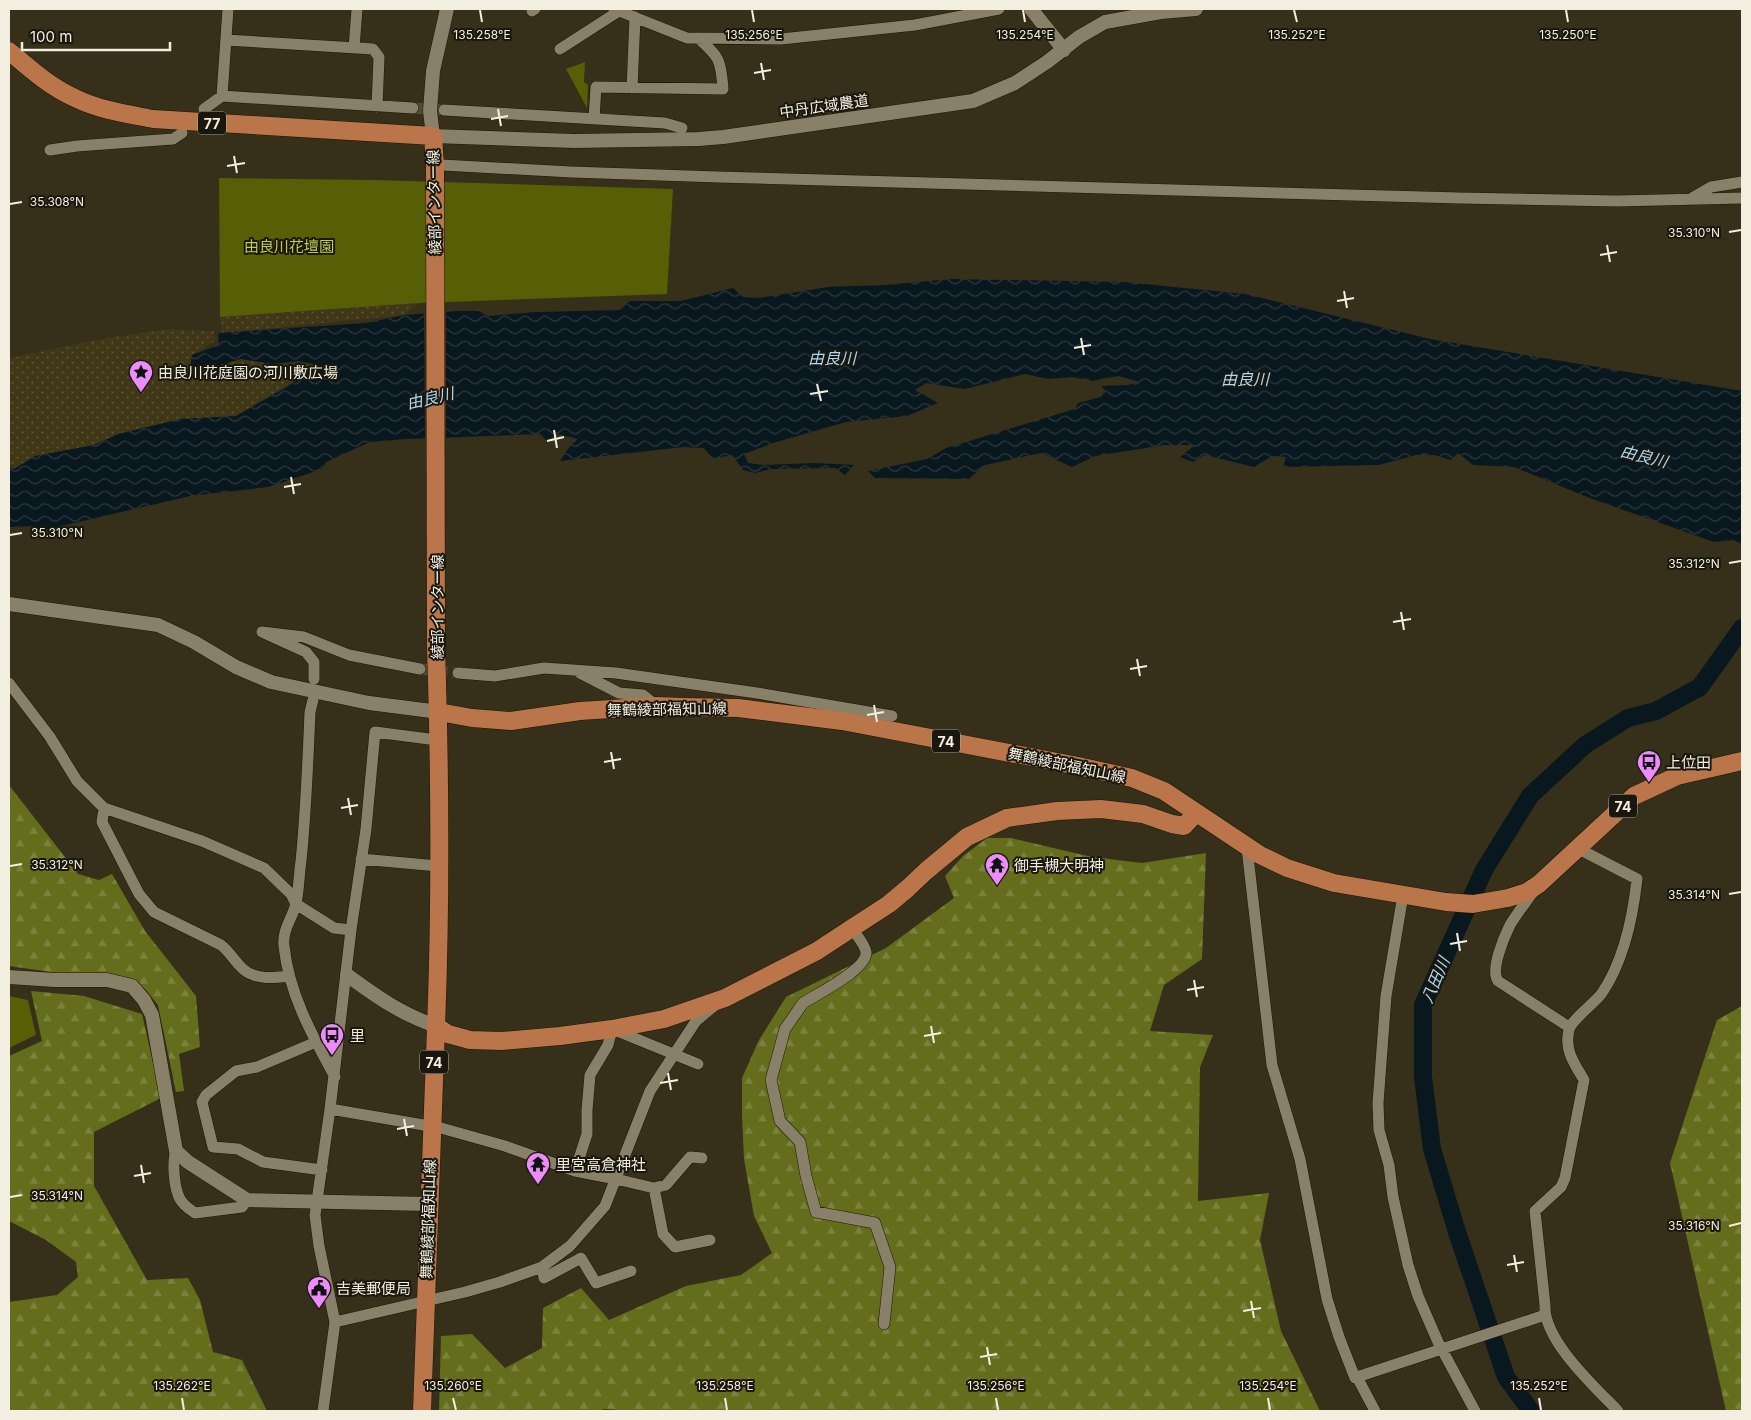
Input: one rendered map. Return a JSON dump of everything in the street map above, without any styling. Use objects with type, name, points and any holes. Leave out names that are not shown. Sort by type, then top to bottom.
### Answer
[{"type":"main road","name":"綾部インター線","points":[[9,51],[43,79],[75,99],[115,112],[153,119],[433,136],[438,169],[436,647],[439,712]]},
{"type":"main road","name":"舞鶴綾部福知山線","points":[[422,1411],[428,1204],[436,1026],[439,712],[511,722],[580,711],[657,706],[738,708],[842,721],[1132,778],[1164,791],[1247,848],[1287,868],[1334,883],[1425,899],[1473,904],[1492,902],[1533,888],[1634,796],[1677,776],[1742,761]]},
{"type":"main road","name":"74","points":[[436,1026],[448,1034],[470,1040],[502,1041],[612,1029],[664,1019],[725,998],[817,951],[889,904],[972,834],[1008,818],[1057,811],[1101,809],[1143,814],[1184,826],[1196,813]]},
{"type":"street","points":[[222,96],[228,9]]},
{"type":"street","points":[[354,48],[357,9]]},
{"type":"street","points":[[433,136],[430,112],[433,71],[447,9]]},
{"type":"street","points":[[560,49],[616,10],[687,38],[781,39],[915,25],[999,9]]},
{"type":"street","points":[[1031,9],[1064,50]]},
{"type":"street","name":"中丹広域農道","points":[[433,136],[574,141],[699,139],[973,101],[1015,83],[1064,50],[1079,37],[1105,22],[1161,12],[1196,9]]},
{"type":"street","points":[[632,89],[634,17]]},
{"type":"street","points":[[594,118],[596,87],[723,89],[722,69],[716,54],[698,38]]},
{"type":"street","points":[[226,40],[373,49],[379,57],[377,107]]},
{"type":"street","points":[[204,108],[222,96],[413,108]]},
{"type":"street","points":[[444,110],[664,123],[682,128]]},
{"type":"street","points":[[50,150],[77,146],[173,139],[182,134]]},
{"type":"street","points":[[438,169],[1286,194],[1597,201],[1742,198]]},
{"type":"street","points":[[1690,199],[1711,187],[1742,182]]},
{"type":"street","points":[[9,604],[158,625],[271,682],[369,703],[439,712]]},
{"type":"street","points":[[314,679],[314,662],[306,652],[262,632],[304,637],[349,655],[420,669]]},
{"type":"street","points":[[458,673],[495,676],[544,668],[616,673],[729,689],[892,716]]},
{"type":"street","points":[[574,670],[619,693],[643,695],[657,706]]},
{"type":"street","points":[[9,683],[50,737],[77,781],[104,808],[202,841],[264,868],[291,894],[296,904],[334,928],[351,930]]},
{"type":"street","points":[[313,700],[310,712],[304,828],[296,904],[285,929],[284,944],[289,976],[295,997],[334,1077]]},
{"type":"street","points":[[323,1411],[335,1322],[319,1246],[315,1215],[347,975],[351,930],[366,829],[376,732],[429,739]]},
{"type":"street","points":[[104,808],[102,822],[139,894],[154,912],[220,945],[230,952],[242,968],[252,976],[274,978],[289,976]]},
{"type":"street","points":[[1247,848],[1272,1065],[1300,1159],[1327,1299],[1338,1337],[1355,1378],[1357,1377],[1375,1411]]},
{"type":"street","points":[[1577,848],[1637,880],[1633,910],[1618,960],[1608,982],[1601,994],[1569,1027],[1567,1042],[1569,1054],[1584,1080],[1565,1178],[1561,1187],[1535,1211],[1545,1304],[1544,1315],[1555,1337],[1584,1378],[1618,1411]]},
{"type":"street","points":[[361,859],[438,866]]},
{"type":"street","points":[[1533,888],[1510,925],[1495,969],[1495,977],[1498,981],[1569,1027]]},
{"type":"street","points":[[1403,895],[1386,996],[1378,1103],[1379,1130],[1389,1165],[1393,1197],[1408,1265],[1418,1296],[1442,1348],[1475,1411]]},
{"type":"street","points":[[852,928],[866,950],[866,959],[857,970],[799,1007],[785,1029],[771,1080],[780,1121],[800,1142],[806,1176],[816,1212],[875,1223],[890,1267],[884,1324]]},
{"type":"street","points":[[347,975],[376,996],[411,1017],[436,1026]]},
{"type":"street","points":[[9,977],[55,980],[107,980],[132,986],[144,1000],[152,1015],[176,1150],[173,1160],[179,1198],[184,1205],[195,1212],[242,1207],[247,1200]]},
{"type":"street","points":[[335,1322],[491,1285],[542,1267],[570,1246],[605,1206],[650,1091],[672,1054],[696,1021],[725,998]]},
{"type":"street","points":[[575,1171],[587,1134],[586,1110],[590,1075],[608,1045],[612,1029],[698,1064]]},
{"type":"street","points":[[316,1042],[257,1067],[236,1071],[206,1095],[202,1102],[213,1147],[238,1149],[263,1162],[322,1170]]},
{"type":"street","points":[[330,1109],[441,1128],[504,1146],[575,1171],[616,1178],[654,1188],[666,1185],[690,1157],[702,1158]]},
{"type":"street","points":[[176,1150],[188,1162],[247,1200],[318,1200],[428,1204]]},
{"type":"street","points":[[654,1188],[663,1234],[675,1247],[710,1240]]},
{"type":"street","points":[[542,1267],[544,1278],[582,1258],[596,1283],[631,1271]]},
{"type":"street","points":[[1357,1377],[1544,1315]]},
{"type":"green space","points":[[585,62],[584,82],[588,85],[587,108],[566,69]]},
{"type":"green space","name":"由良川花壇園","points":[[219,178],[374,180],[673,189],[667,294],[420,303],[220,317]]},
{"type":"green space","points":[[9,785],[78,874],[99,880],[112,874],[145,931],[196,996],[200,1047],[179,1054],[184,1091],[176,1092],[158,1005],[144,988],[120,977],[58,973],[9,966]]},
{"type":"green space","points":[[987,838],[1011,838],[1092,857],[1142,863],[1206,853],[1202,959],[1164,985],[1150,1031],[1213,1035],[1200,1067],[1198,1201],[1269,1193],[1260,1240],[1281,1331],[1320,1411],[635,1411],[603,1409],[602,1411],[439,1411],[441,1336],[472,1334],[505,1368],[542,1348],[543,1308],[581,1288],[609,1320],[686,1286],[741,1275],[772,1253],[754,1216],[744,1159],[742,1078],[759,1040],[786,997],[886,948],[954,898],[945,876],[963,856]]},
{"type":"green space","points":[[31,991],[84,996],[142,1014],[161,1098],[94,1132],[94,1186],[147,1280],[188,1278],[200,1300],[213,1352],[242,1360],[267,1411],[9,1411],[9,1302],[57,1295],[78,1277],[76,1262],[46,1240],[9,1221],[9,1056],[42,1041]]},
{"type":"green space","points":[[9,996],[28,1000],[36,1035],[9,1048]]},
{"type":"green space","points":[[1742,1006],[1742,1411],[1726,1411],[1670,1163],[1717,1020]]},
{"type":"sand","points":[[420,303],[405,315],[222,333],[220,317]]},
{"type":"sand","name":"由良川花庭園の河川敷広場","points":[[169,329],[214,331],[215,341],[192,355],[224,364],[241,359],[272,364],[320,365],[236,416],[181,419],[118,434],[94,445],[35,456],[14,469],[9,467],[9,358],[107,338]]},
{"type":"water","name":"由良川","points":[[952,279],[1124,282],[1245,294],[1430,339],[1742,391],[1742,545],[1734,540],[1714,542],[1587,497],[1514,467],[1473,465],[1458,453],[1451,460],[1434,455],[1416,455],[1379,465],[1283,467],[1286,457],[1272,456],[1254,467],[1205,455],[1193,462],[1180,457],[1195,445],[1165,445],[1095,456],[1072,467],[1041,453],[985,465],[969,479],[875,478],[868,471],[927,459],[946,448],[1075,409],[1078,403],[1101,397],[1106,391],[1101,386],[1128,385],[1140,382],[1118,376],[1092,381],[1072,377],[1048,379],[1025,374],[965,389],[926,383],[915,390],[938,403],[907,416],[846,422],[773,443],[744,454],[748,463],[763,465],[815,463],[854,465],[845,475],[835,468],[771,469],[755,473],[743,470],[732,455],[713,459],[704,448],[684,447],[560,461],[570,446],[578,439],[557,434],[547,441],[540,434],[407,439],[370,442],[326,462],[322,469],[268,487],[190,496],[40,531],[35,526],[9,527],[9,467],[14,469],[35,456],[94,445],[118,434],[181,419],[236,416],[285,388],[319,365],[298,361],[272,364],[241,359],[199,371],[190,368],[192,355],[219,345],[218,333],[366,323],[405,315],[457,311],[478,311],[488,316],[537,312],[620,310],[630,301],[681,301],[733,288],[743,297],[759,298],[828,287],[884,285]]},
{"type":"pier","points":[[446,309],[446,440],[425,441],[424,311]]},
{"type":"waterway","name":"八田川","points":[[1531,1411],[1506,1377],[1457,1232],[1432,1149],[1423,1077],[1423,1005],[1484,870],[1530,796],[1585,745],[1628,718],[1656,711],[1700,687],[1742,628]]},
{"type":"tunnel","points":[[413,108],[444,110]]},
{"type":"tunnel","points":[[420,669],[458,673]]},
{"type":"place","name":"由良川花庭園の河川敷広場","points":[[141,393]]},
{"type":"place","name":"上位田","points":[[1649,783]]},
{"type":"place","name":"御手槻大明神","points":[[997,886]]},
{"type":"place","name":"里","points":[[332,1056]]},
{"type":"place","name":"里宮高倉神社","points":[[538,1185]]},
{"type":"place","name":"吉美郵便局","points":[[319,1309]]}]
